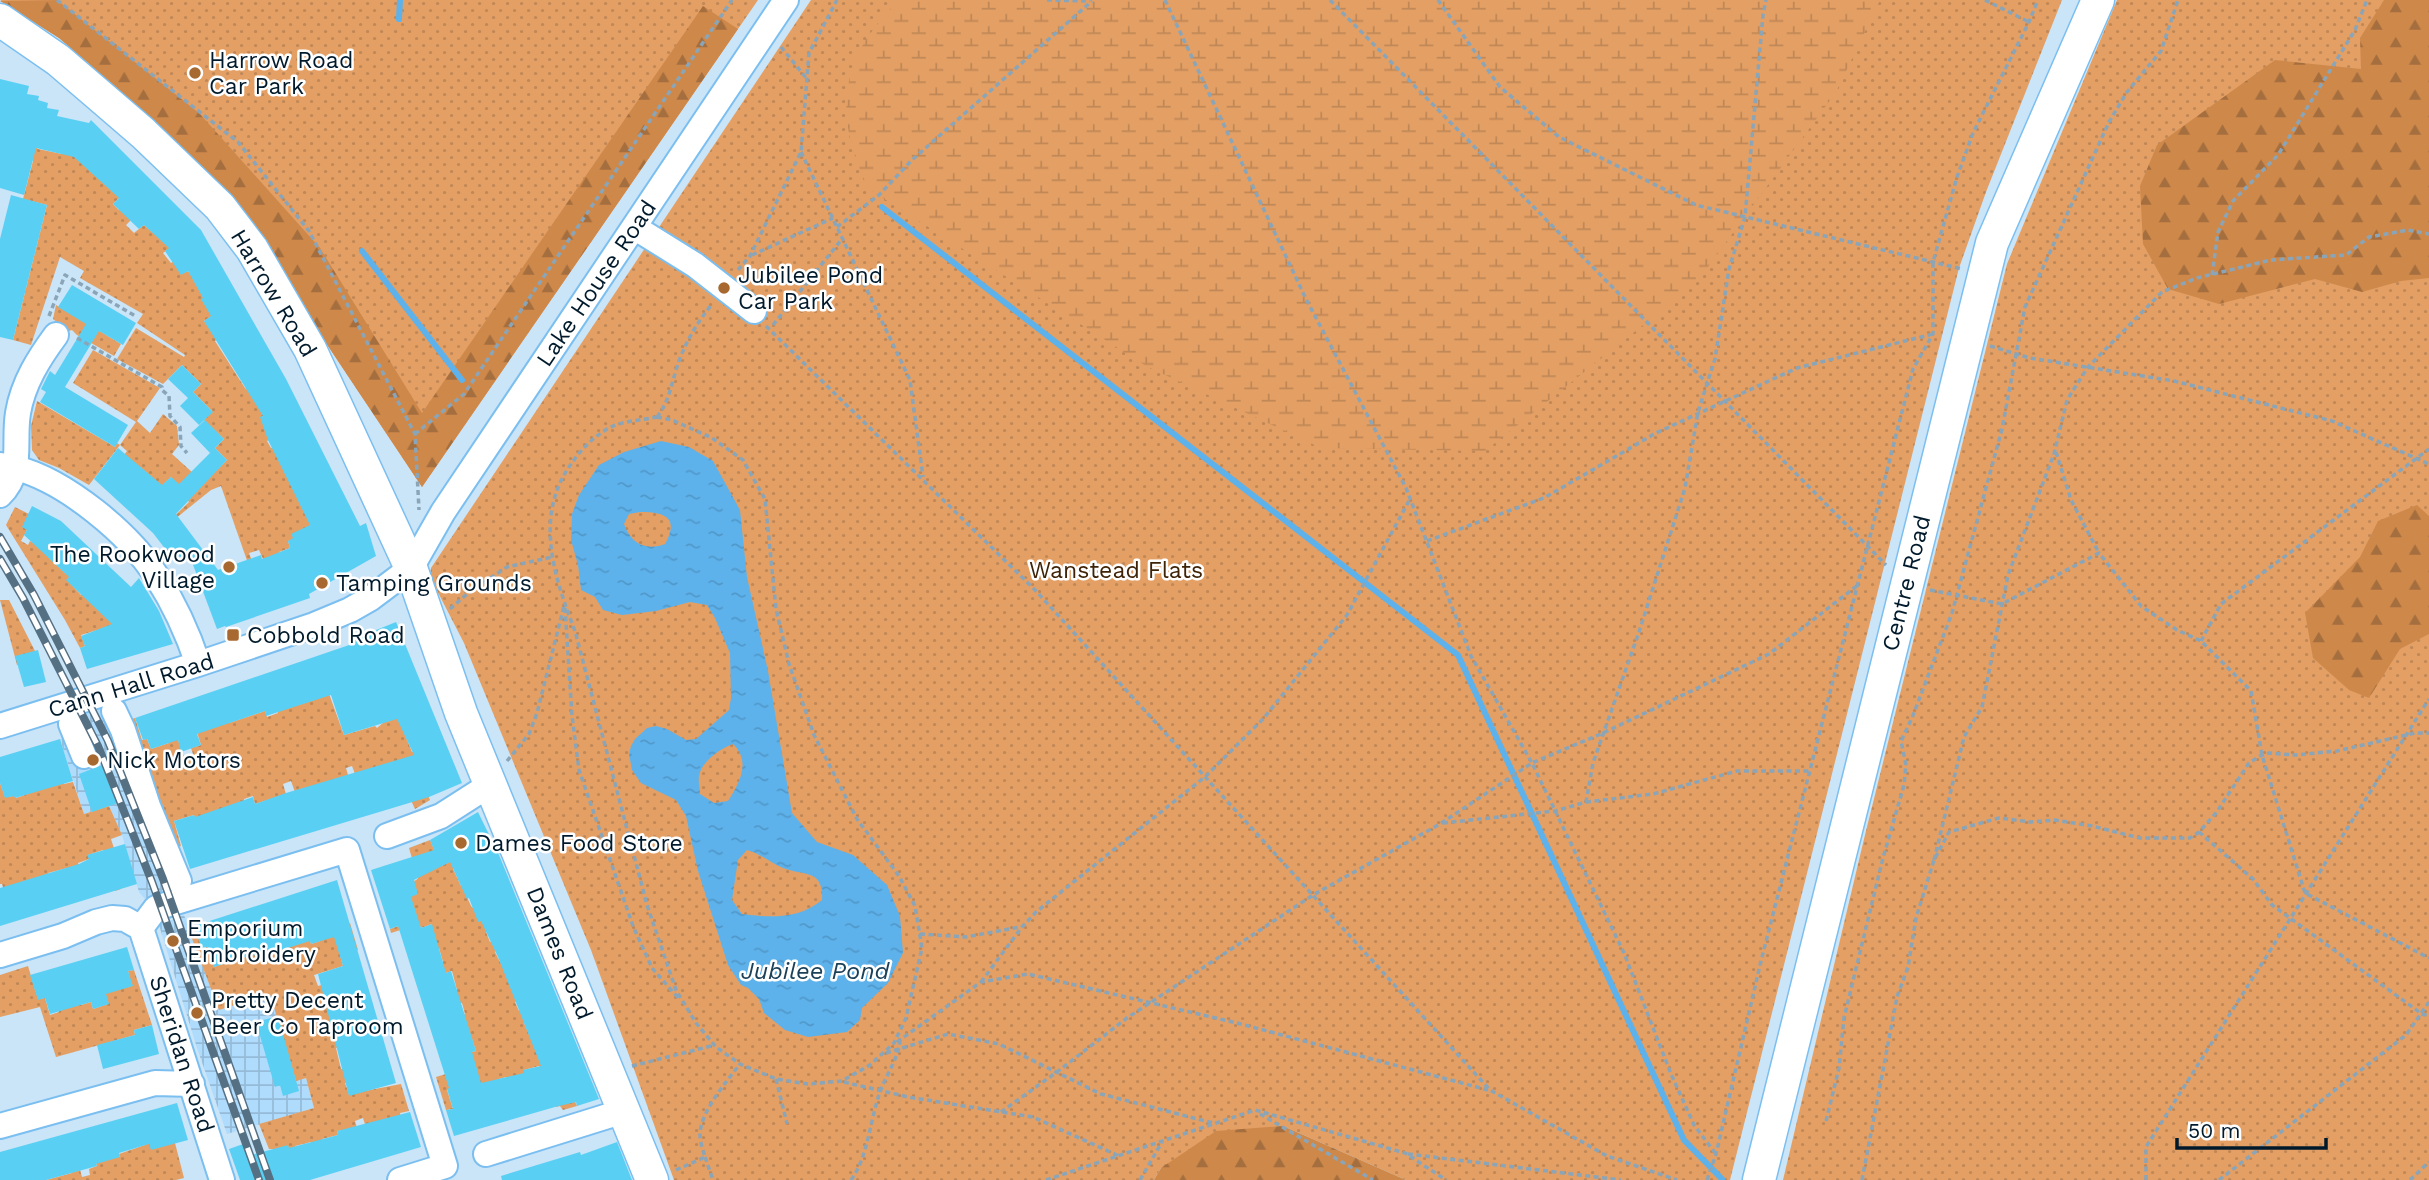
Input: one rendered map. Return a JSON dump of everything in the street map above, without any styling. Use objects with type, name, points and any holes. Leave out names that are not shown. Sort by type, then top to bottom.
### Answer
[{"type":"main road","name":"Centre Road","points":[[1759,1180],[1992,243],[2098,0]]},
{"type":"main road","name":"Harrow Road","points":[[0,20],[58,61],[143,133],[220,207],[252,248],[310,349],[411,568]]},
{"type":"main road","name":"Dames Road","points":[[411,568],[461,713],[496,776],[624,1111],[661,1176]]},
{"type":"street","name":"Lake House Road","points":[[411,568],[443,512],[786,0]]},
{"type":"street","points":[[634,226],[695,265],[761,320]]},
{"type":"street","points":[[0,495],[10,486],[8,466],[23,395],[38,359],[56,335]]},
{"type":"street","points":[[8,466],[51,483],[87,506],[125,539],[156,575],[180,618],[198,664]]},
{"type":"street","name":"Cann Hall Road","points":[[0,726],[314,625],[351,610],[411,568]]},
{"type":"street","points":[[114,711],[148,806],[179,881]]},
{"type":"street","points":[[71,724],[84,756]]},
{"type":"street","points":[[387,835],[441,816],[496,776]]},
{"type":"street","points":[[0,955],[112,918],[125,919],[141,928],[156,908],[347,850],[445,1166],[400,1180]]},
{"type":"street","name":"Sheridan Road","points":[[141,928],[222,1180]]},
{"type":"street","points":[[0,1126],[155,1083],[192,1084]]},
{"type":"street","points":[[486,1154],[624,1111]]},
{"type":"path","points":[[57,0],[238,142],[309,231],[415,434],[418,509],[428,517]]},
{"type":"path","points":[[415,434],[464,394],[732,0]]},
{"type":"path","points":[[740,268],[750,256],[801,152],[809,53],[837,0]]},
{"type":"path","points":[[1047,0],[1092,0]]},
{"type":"path","points":[[837,228],[879,195],[912,160],[1092,0]]},
{"type":"path","points":[[1165,0],[1306,299],[1410,499],[1471,656],[1532,763],[1624,953],[1694,1125],[1716,1154]]},
{"type":"path","points":[[1330,0],[1906,585],[2002,604],[2099,553]]},
{"type":"path","points":[[1438,0],[1500,87],[1559,137],[1696,205],[1984,276]]},
{"type":"path","points":[[1586,802],[1592,763],[1639,632],[1685,488],[1698,412],[1715,359],[1730,269],[1745,217],[1766,0]]},
{"type":"path","points":[[1984,0],[2029,22]]},
{"type":"path","points":[[2029,0],[2035,8]]},
{"type":"path","points":[[1707,1180],[1716,1154],[1761,961],[1913,369],[1933,334],[1933,262],[1957,177],[1973,133],[2038,0]]},
{"type":"path","points":[[1826,1122],[1839,1068],[1844,1018],[1903,785],[1906,765],[1900,741],[1912,719],[1952,613],[2002,429],[2025,307],[2109,122],[2127,92],[2161,51],[2178,0]]},
{"type":"path","points":[[2212,275],[2218,232],[2233,201],[2278,155],[2355,30],[2367,0]]},
{"type":"path","points":[[801,152],[910,380],[923,479]]},
{"type":"path","points":[[750,256],[833,218]]},
{"type":"path","points":[[1863,1180],[1897,997],[1908,967],[1916,918],[1934,860],[1964,737],[1982,707],[2008,575],[2055,449],[2067,400],[2088,367],[2162,292],[2212,275],[2272,260],[2346,255],[2369,237],[2408,230],[2429,234]]},
{"type":"path","points":[[842,239],[761,320],[1036,591],[1490,1090]]},
{"type":"path","points":[[137,317],[65,275],[48,321],[56,335],[71,334],[162,387],[169,397],[170,416],[180,427],[181,446],[187,453]]},
{"type":"path","points":[[657,417],[665,407],[679,360],[693,328],[709,308]]},
{"type":"path","points":[[1427,541],[1544,498],[1656,433],[1797,368],[1933,334]]},
{"type":"path","points":[[1968,339],[2030,358],[2174,381],[2332,421],[2429,464]]},
{"type":"path","points":[[688,1009],[676,990],[647,905],[575,631],[552,557],[550,514],[559,484],[579,452],[610,428],[657,417],[672,420],[712,438],[743,460],[765,499],[776,610],[789,664],[810,723],[858,819],[899,876],[915,906],[922,948],[914,987],[894,1043]]},
{"type":"path","points":[[2055,449],[2071,500],[2099,553],[2141,606],[2177,630],[2200,641],[2251,691],[2262,755],[2305,893],[2429,958]]},
{"type":"path","points":[[2200,641],[2221,604],[2429,449]]},
{"type":"path","points":[[842,1081],[870,1065],[894,1043],[981,982],[1036,912],[1206,776],[1263,719],[1347,615],[1410,499]]},
{"type":"path","points":[[441,617],[468,593],[507,567],[552,557]]},
{"type":"path","points":[[1001,1112],[1149,1003],[1313,895],[1440,824],[1532,763],[1603,733],[1769,654],[1858,585]]},
{"type":"path","points":[[496,776],[528,734],[537,713],[565,603]]},
{"type":"path","points":[[565,603],[572,716],[579,771],[619,888],[652,968],[715,1045],[740,1064],[776,1079],[808,1084],[842,1081],[908,1097],[1033,1117],[1119,1156]]},
{"type":"path","points":[[2146,1180],[2146,1147],[2429,699]]},
{"type":"path","points":[[1934,860],[1949,832],[1999,818],[2031,822],[2055,820],[2140,838],[2190,838],[2199,832],[2232,792],[2249,763],[2262,755],[2337,751],[2404,735],[2429,733]]},
{"type":"path","points":[[1440,824],[1555,811],[1586,802],[1653,794],[1737,771],[1811,771]]},
{"type":"path","points":[[2199,832],[2253,879],[2272,905],[2422,1014],[2429,1016]]},
{"type":"path","points":[[919,933],[966,937],[1022,927]]},
{"type":"path","points":[[981,982],[1027,974],[1237,1023],[1490,1090],[1607,1156],[1677,1180]]},
{"type":"path","points":[[2219,1180],[2406,1035],[2429,1002]]},
{"type":"path","points":[[851,1180],[860,1168],[880,1090],[899,1049],[901,1029]]},
{"type":"path","points":[[882,1054],[948,1034],[999,1044],[1101,1094],[1215,1124]]},
{"type":"path","points":[[627,1068],[715,1045]]},
{"type":"path","points":[[713,1180],[700,1134],[704,1117],[740,1064]]},
{"type":"path","points":[[776,1079],[787,1124]]},
{"type":"path","points":[[1255,1110],[1373,1180]]},
{"type":"path","points":[[1046,1180],[1255,1110],[1405,1153],[1621,1180]]},
{"type":"path","points":[[1140,1180],[1162,1141]]},
{"type":"path","points":[[1405,1153],[1446,1180]]},
{"type":"path","points":[[661,1176],[705,1157]]},
{"type":"path","points":[[2410,1180],[2429,1162]]},
{"type":"shaded area","points":[[124,697],[187,886],[145,899],[139,892],[122,835],[109,806],[84,814],[60,739],[66,737],[59,717]]},
{"type":"shaded area","points":[[184,915],[219,1010],[270,994],[296,1080],[306,1078],[314,1108],[227,1134],[159,925]]},
{"type":"green space","points":[[0,0],[758,0],[422,487],[268,256],[202,169],[116,87],[59,38]]},
{"type":"green space","points":[[57,0],[199,113],[320,248],[422,413],[703,6],[738,29],[422,487],[268,256],[202,169],[116,87],[59,38],[0,1]]},
{"type":"green space","name":"Wanstead Flats","points":[[811,0],[2062,0],[1959,268],[1730,1180],[1406,1180],[1283,1126],[1161,1168],[1154,1180],[674,1180],[591,950],[464,643],[430,577],[431,568]]},
{"type":"green space","points":[[898,0],[1880,0],[1836,92],[1697,282],[1485,451],[1321,448],[1146,366],[869,189],[849,133],[847,95],[850,76],[867,38]]},
{"type":"green space","points":[[2117,0],[2429,0],[2429,1180],[1783,1180],[1864,839],[2007,264]]},
{"type":"green space","points":[[2384,0],[2429,0],[2429,278],[2401,281],[2362,292],[2315,279],[2219,304],[2168,289],[2143,244],[2140,186],[2157,145],[2275,60],[2361,69],[2360,38]]},
{"type":"green space","points":[[0,120],[38,149],[62,154],[65,140],[128,189],[113,204],[119,210],[124,206],[131,220],[126,225],[134,233],[144,225],[152,232],[180,241],[163,253],[171,263],[174,261],[181,274],[188,271],[213,315],[204,321],[218,339],[215,341],[245,388],[273,411],[261,417],[285,432],[267,441],[271,448],[275,447],[317,533],[288,541],[290,548],[279,552],[288,579],[263,559],[259,550],[249,553],[260,583],[258,592],[221,486],[211,490],[155,535],[189,502],[171,477],[157,490],[140,467],[137,471],[115,467],[127,451],[120,445],[136,422],[73,383],[93,350],[160,388],[137,421],[150,433],[163,414],[177,426],[179,445],[172,454],[204,483],[227,460],[215,448],[224,439],[204,420],[212,411],[193,392],[201,384],[182,365],[163,384],[117,359],[136,328],[184,357],[185,355],[137,323],[143,314],[80,278],[84,271],[60,257],[31,345],[13,340],[47,205],[23,199],[33,161]]},
{"type":"green space","points":[[56,305],[121,344],[114,356],[53,319]]},
{"type":"green space","points":[[37,401],[115,447],[117,443],[120,445],[89,485],[39,460],[32,450],[31,426]]},
{"type":"green space","points":[[2417,505],[2429,516],[2429,634],[2400,649],[2369,698],[2349,690],[2313,658],[2305,613],[2360,557],[2378,521]]},
{"type":"green space","points":[[15,507],[29,514],[27,530],[21,541],[28,545],[30,541],[50,553],[48,557],[66,574],[74,566],[77,569],[67,580],[81,595],[95,583],[146,615],[81,635],[85,646],[80,648],[6,525]]},
{"type":"green space","points":[[0,600],[9,600],[35,651],[23,663],[17,665]]},
{"type":"green space","points":[[324,680],[344,735],[375,726],[377,728],[384,722],[398,718],[412,752],[422,749],[424,786],[430,800],[415,809],[393,762],[355,774],[352,766],[346,768],[348,775],[301,809],[291,781],[283,784],[286,794],[255,804],[253,796],[244,799],[246,806],[202,840],[194,815],[174,821],[181,846],[175,848],[132,719],[135,718],[142,740],[147,739],[151,749],[169,743],[166,732],[174,729],[184,757],[193,754],[191,748],[201,745],[194,723],[229,723],[265,711],[267,717],[278,713],[273,697]]},
{"type":"green space","points":[[57,763],[64,784],[73,782],[84,814],[109,806],[122,835],[111,839],[119,864],[114,866],[121,889],[115,891],[103,850],[88,855],[89,859],[78,863],[82,876],[67,868],[48,873],[51,885],[7,900],[0,884],[0,783],[5,797],[25,795],[19,774]]},
{"type":"green space","points":[[430,840],[441,866],[467,853],[453,869],[461,886],[479,876],[465,893],[472,908],[490,897],[488,917],[495,929],[486,932],[490,942],[505,935],[495,952],[502,966],[531,994],[553,985],[515,1002],[519,1011],[535,1005],[540,1016],[524,1023],[577,1106],[563,1110],[560,1106],[556,1107],[550,1083],[545,1084],[539,1066],[524,1070],[528,1085],[508,1085],[506,1077],[499,1079],[502,1092],[447,1090],[453,1109],[446,1110],[436,1077],[466,1068],[472,1052],[476,1051],[472,1039],[449,1019],[465,1014],[462,1003],[457,1004],[442,995],[457,990],[452,971],[436,976],[443,962],[439,948],[429,951],[432,924],[421,928],[419,924],[391,933],[390,929],[404,924],[414,881],[418,879],[409,848]]},
{"type":"green space","points":[[302,918],[311,944],[320,941],[318,933],[350,923],[358,950],[340,955],[343,966],[314,975],[318,986],[339,980],[356,1042],[336,1048],[341,1069],[363,1063],[357,1079],[345,1083],[349,1094],[401,1084],[409,1111],[400,1113],[403,1126],[369,1137],[363,1118],[355,1121],[357,1128],[337,1131],[338,1135],[322,1139],[324,1150],[315,1152],[311,1142],[295,1146],[297,1158],[269,1149],[259,1124],[314,1108],[306,1078],[296,1081],[270,994],[219,1010],[188,928],[194,926],[202,948],[207,947],[214,967],[254,952],[255,956],[265,953]]},
{"type":"green space","points":[[28,966],[38,999],[45,998],[50,1015],[59,1012],[58,1008],[76,989],[81,1005],[91,1002],[93,1009],[108,1004],[102,980],[132,986],[128,971],[134,970],[152,1025],[134,1030],[135,1035],[56,1057],[40,1007],[0,1017],[0,975]]},
{"type":"green space","points":[[1283,1126],[1406,1180],[1154,1180],[1161,1168],[1216,1131]]},
{"type":"green space","points":[[143,1137],[175,1143],[184,1178],[46,1180],[72,1173],[68,1158],[76,1155],[82,1177],[90,1175],[89,1169],[97,1166],[94,1158],[120,1157],[119,1154],[145,1145]]},
{"type":"water","name":"Jubilee Pond","points":[[661,441],[689,447],[713,461],[740,510],[747,577],[768,671],[792,813],[817,842],[853,855],[887,885],[900,916],[903,953],[888,983],[862,1008],[860,1020],[847,1032],[808,1037],[785,1030],[764,1013],[759,999],[741,985],[728,965],[698,871],[686,816],[676,800],[641,783],[632,770],[629,754],[631,746],[647,728],[656,726],[686,740],[696,739],[729,710],[730,653],[707,605],[690,602],[656,611],[622,615],[603,610],[595,597],[581,590],[571,540],[572,514],[579,495],[599,465],[624,452]],"holes":[[[656,513],[667,518],[671,528],[665,544],[646,546],[631,537],[624,524],[629,514]],[[733,744],[742,758],[742,772],[728,801],[714,803],[700,794],[699,776],[707,761]],[[747,850],[783,868],[811,875],[820,883],[822,900],[804,911],[784,916],[742,914],[732,900],[738,860]]]},
{"type":"building","points":[[0,79],[29,86],[27,94],[39,96],[38,100],[48,103],[47,108],[59,110],[57,116],[89,123],[91,120],[201,230],[286,379],[360,526],[366,523],[376,556],[309,594],[310,598],[217,629],[189,554],[173,559],[153,533],[94,479],[118,448],[162,485],[171,477],[179,484],[215,448],[227,460],[176,514],[218,570],[261,555],[262,559],[290,548],[288,541],[293,538],[291,534],[310,525],[268,440],[260,417],[263,416],[204,321],[211,316],[201,299],[203,298],[188,271],[181,275],[165,251],[169,248],[144,225],[139,229],[113,204],[119,198],[74,157],[36,148],[24,195],[0,188]]},
{"type":"building","points":[[11,195],[47,205],[13,340],[0,337],[0,239]]},
{"type":"building","points":[[72,285],[136,323],[123,345],[99,331],[65,387],[128,425],[115,447],[40,402],[46,392],[41,389],[50,371],[55,375],[86,324],[58,307]]},
{"type":"building","points":[[182,365],[201,384],[193,392],[213,412],[199,425],[180,406],[188,398],[168,379]]},
{"type":"building","points":[[205,420],[224,439],[210,453],[191,433]]},
{"type":"building","points":[[32,506],[61,521],[131,587],[139,578],[159,611],[173,644],[87,669],[80,648],[85,646],[81,636],[112,624],[66,580],[69,577],[24,535],[27,530],[22,527]]},
{"type":"building","points":[[396,622],[462,783],[429,797],[190,869],[174,821],[194,815],[195,817],[253,797],[255,804],[414,755],[397,719],[344,735],[331,695],[266,716],[265,711],[197,734],[201,745],[181,752],[178,740],[151,749],[147,739],[143,740],[135,718],[355,643],[354,639]]},
{"type":"building","points":[[38,650],[46,682],[24,687],[15,656]]},
{"type":"building","points":[[60,739],[73,781],[15,798],[5,798],[0,783],[0,757]]},
{"type":"building","points":[[105,764],[121,802],[92,812],[79,774]]},
{"type":"building","points":[[478,812],[499,855],[599,1099],[577,1106],[576,1102],[555,1107],[454,1136],[446,1110],[453,1109],[447,1089],[449,1088],[398,926],[390,929],[371,870],[434,850],[430,840]],"holes":[[[450,862],[467,899],[469,898],[478,922],[481,921],[498,957],[541,1066],[523,1070],[524,1073],[481,1083],[472,1052],[476,1051],[451,971],[446,973],[432,924],[421,928],[411,897],[418,894],[414,880]]]},
{"type":"building","points":[[125,844],[137,884],[0,926],[0,888],[79,864],[89,859],[87,855]]},
{"type":"building","points":[[337,880],[396,1083],[349,1096],[318,974],[343,966],[334,937],[255,956],[254,954],[214,967],[207,947],[202,949],[194,926]]},
{"type":"building","points":[[127,947],[134,970],[128,971],[133,986],[106,994],[109,1004],[93,1009],[91,1002],[50,1014],[45,998],[38,1000],[30,975]]},
{"type":"building","points":[[278,1016],[299,1091],[283,1096],[280,1085],[275,1087],[256,1022]]},
{"type":"building","points":[[152,1025],[159,1054],[103,1069],[97,1045],[135,1035],[134,1030]]},
{"type":"building","points":[[177,1103],[188,1140],[151,1150],[149,1144],[119,1153],[120,1157],[96,1164],[97,1166],[46,1180],[0,1180],[0,1152]]},
{"type":"building","points":[[410,1112],[421,1147],[310,1180],[240,1180],[229,1149],[246,1143],[251,1155],[288,1145],[289,1148],[338,1135],[337,1131]]},
{"type":"building","points":[[617,1142],[632,1180],[502,1180],[501,1176],[580,1152],[581,1155]]},
{"type":"waterway","points":[[399,19],[400,0]]},
{"type":"waterway","points":[[882,207],[1458,655],[1684,1140],[1722,1179]]},
{"type":"waterway","points":[[362,251],[462,380]]},
{"type":"railway","points":[[0,537],[34,595],[108,741],[163,879],[270,1180]]},
{"type":"railway","points":[[0,559],[23,598],[98,746],[152,882],[259,1180]]},
{"type":"place","name":"Harrow Road Car Park","points":[[195,73]]},
{"type":"place","name":"Jubilee Pond Car Park","points":[[724,288]]},
{"type":"place","name":"The Rookwood Village","points":[[229,567]]},
{"type":"place","name":"Tamping Grounds","points":[[322,583]]},
{"type":"place","name":"Cobbold Road","points":[[233,635]]},
{"type":"place","name":"Nick Motors","points":[[93,760]]},
{"type":"place","name":"Dames Food Store","points":[[461,843]]},
{"type":"place","name":"Emporium Embroidery","points":[[173,941]]},
{"type":"place","name":"Pretty Decent Beer Co Taproom","points":[[197,1013]]}]
